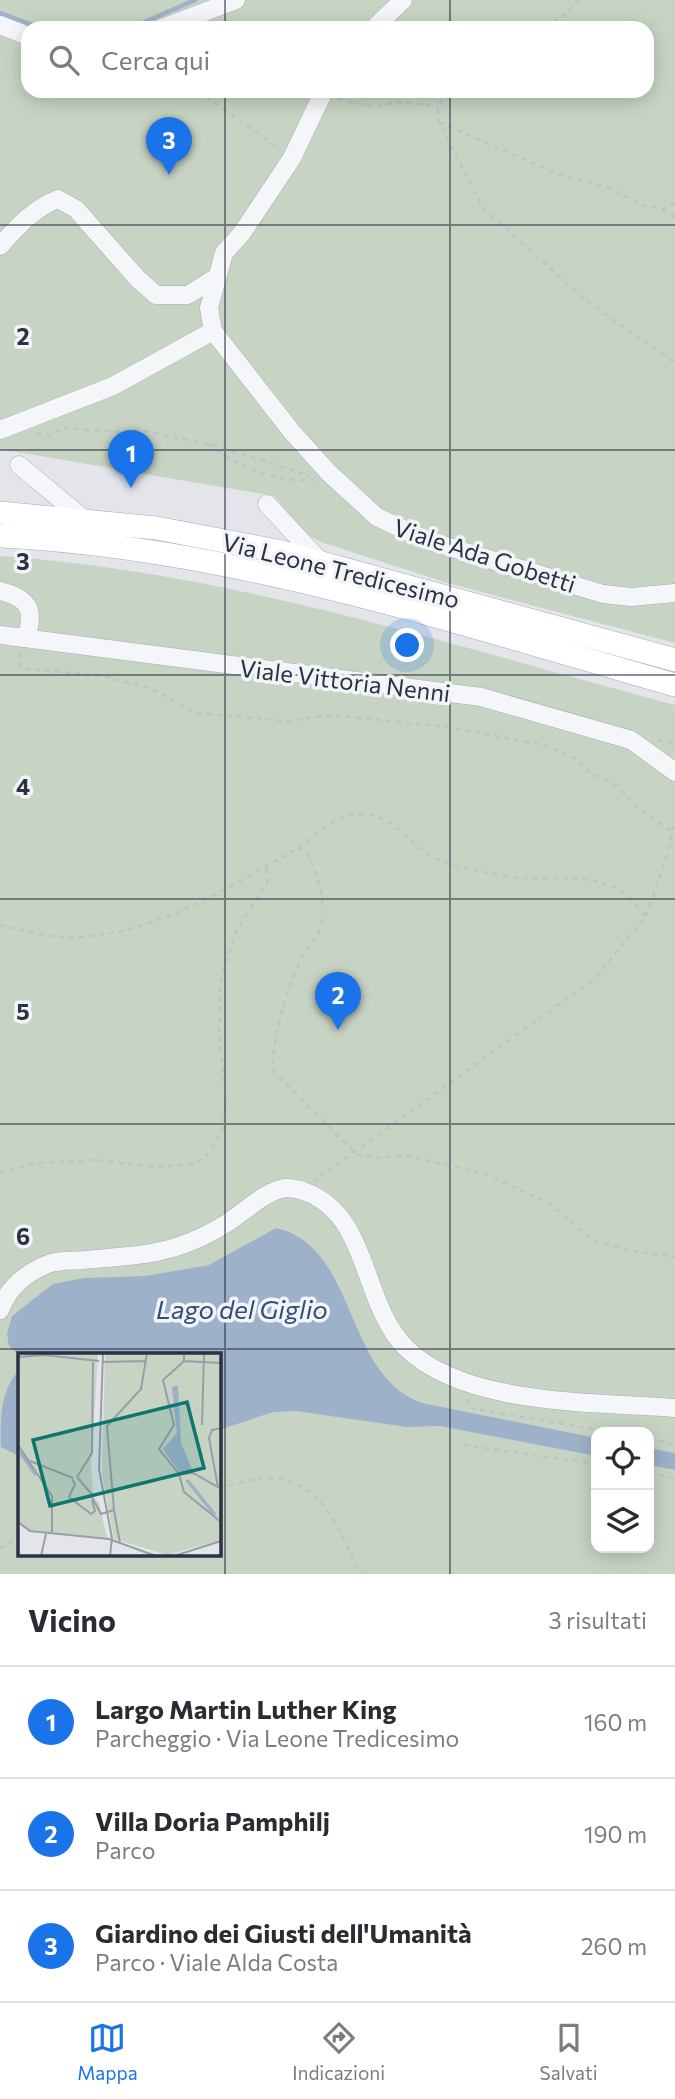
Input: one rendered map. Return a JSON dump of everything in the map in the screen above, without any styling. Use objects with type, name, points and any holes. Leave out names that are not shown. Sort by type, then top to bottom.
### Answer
[{"type":"main road","name":"Via Leone Tredicesimo","points":[[0,513],[83,519],[238,543],[321,562],[675,660]]},
{"type":"main road","name":"Via Leone Tredicesimo","points":[[0,536],[125,548],[243,568],[675,685]]},
{"type":"street","points":[[180,21],[236,0]]},
{"type":"street","points":[[381,21],[403,0]]},
{"type":"street","points":[[0,25],[21,33]]},
{"type":"street","points":[[1,429],[113,386],[214,331],[209,308],[215,278],[224,253],[243,233],[292,158],[320,98]]},
{"type":"street","points":[[0,246],[20,223],[41,206],[58,199],[76,209],[138,279],[156,295],[188,295],[215,278]]},
{"type":"street","name":"Viale Ada Gobetti","points":[[214,331],[320,463],[385,522],[426,540],[603,594],[631,597],[675,593]]},
{"type":"street","points":[[19,465],[83,519]]},
{"type":"street","points":[[267,504],[321,562]]},
{"type":"street","points":[[0,591],[19,598],[29,607],[32,619],[26,638]]},
{"type":"street","name":"Viale Vittoria Nenni","points":[[0,635],[481,697],[631,740],[675,772]]},
{"type":"street","points":[[0,1310],[5,1297],[22,1278],[49,1263],[178,1246],[223,1226],[285,1188],[305,1191],[338,1211],[348,1226],[374,1297],[406,1348],[453,1380],[481,1388],[535,1396],[675,1408]]},
{"type":"path","points":[[556,21],[578,0]]},
{"type":"path","points":[[208,98],[292,158]]},
{"type":"path","points":[[338,98],[375,107],[396,102],[438,106]]},
{"type":"path","points":[[443,98],[438,106],[439,122],[483,208],[588,302],[675,363]]},
{"type":"path","points":[[439,122],[558,174],[610,188],[641,205],[663,209],[675,217]]},
{"type":"path","points":[[663,209],[675,203]]},
{"type":"path","points":[[1,429],[50,435],[65,428],[121,432],[139,430],[175,440],[206,443],[318,479],[301,481],[248,470],[206,443]]},
{"type":"path","points":[[26,638],[18,663],[24,668],[97,676],[150,688],[195,713],[288,721],[332,715],[448,727],[544,744],[574,758],[590,772],[616,785],[639,809],[675,834]]},
{"type":"path","points":[[0,925],[65,937],[113,931],[154,921],[266,867],[298,848],[328,825],[356,814],[390,820],[412,844],[438,859],[509,877],[597,882],[620,890],[646,916]]},
{"type":"path","points":[[305,1191],[321,1174],[356,1154],[405,1113],[594,979],[646,916],[668,853],[675,817]]},
{"type":"path","points":[[298,848],[308,853],[321,893],[321,929],[304,954],[278,1020],[272,1069],[356,1154],[377,1158],[405,1155],[485,1174],[547,1202],[595,1241],[632,1251],[675,1257]]},
{"type":"path","points":[[0,1172],[36,1163],[96,1160],[157,1167],[196,1164],[210,1152],[223,1127],[226,1102],[219,1031],[221,978],[236,931],[267,883],[266,867]]},
{"type":"path","points":[[481,1388],[479,1399],[468,1399],[468,1406],[591,1428]]},
{"type":"path","points":[[654,1440],[675,1444]]},
{"type":"path","points":[[464,1445],[591,1463]]},
{"type":"path","points":[[654,1474],[675,1478]]},
{"type":"path","points":[[220,1488],[267,1478],[301,1484],[322,1502],[362,1574]]},
{"type":"path","points":[[0,1548],[18,1539]]},
{"type":"green space","points":[[0,0],[675,0],[675,643],[444,582],[321,542],[306,534],[274,496],[0,449]]},
{"type":"green space","points":[[0,556],[172,578],[257,595],[425,636],[675,705],[675,1574],[0,1574]]},
{"type":"water","name":"Lago del Giglio","points":[[276,1228],[303,1240],[322,1259],[377,1366],[396,1388],[422,1403],[591,1437],[591,1455],[440,1426],[407,1427],[296,1411],[273,1412],[220,1430],[220,1353],[18,1354],[9,1346],[7,1334],[12,1316],[53,1284],[84,1278],[145,1276],[209,1265]]},
{"type":"water","points":[[18,1371],[18,1456],[1,1447],[1,1416],[5,1396]]},
{"type":"water","points":[[654,1449],[675,1453],[675,1470],[654,1466]]},
{"type":"waterway","points":[[147,21],[195,0]]},
{"type":"waterway","points":[[0,13],[22,21]]},
{"type":"place","name":"Giardino dei Giusti dell'Umanità","points":[[169,175]]},
{"type":"place","name":"Largo Martin Luther King","points":[[131,488]]},
{"type":"place","name":"Villa Doria Pamphilj","points":[[338,1030]]}]
